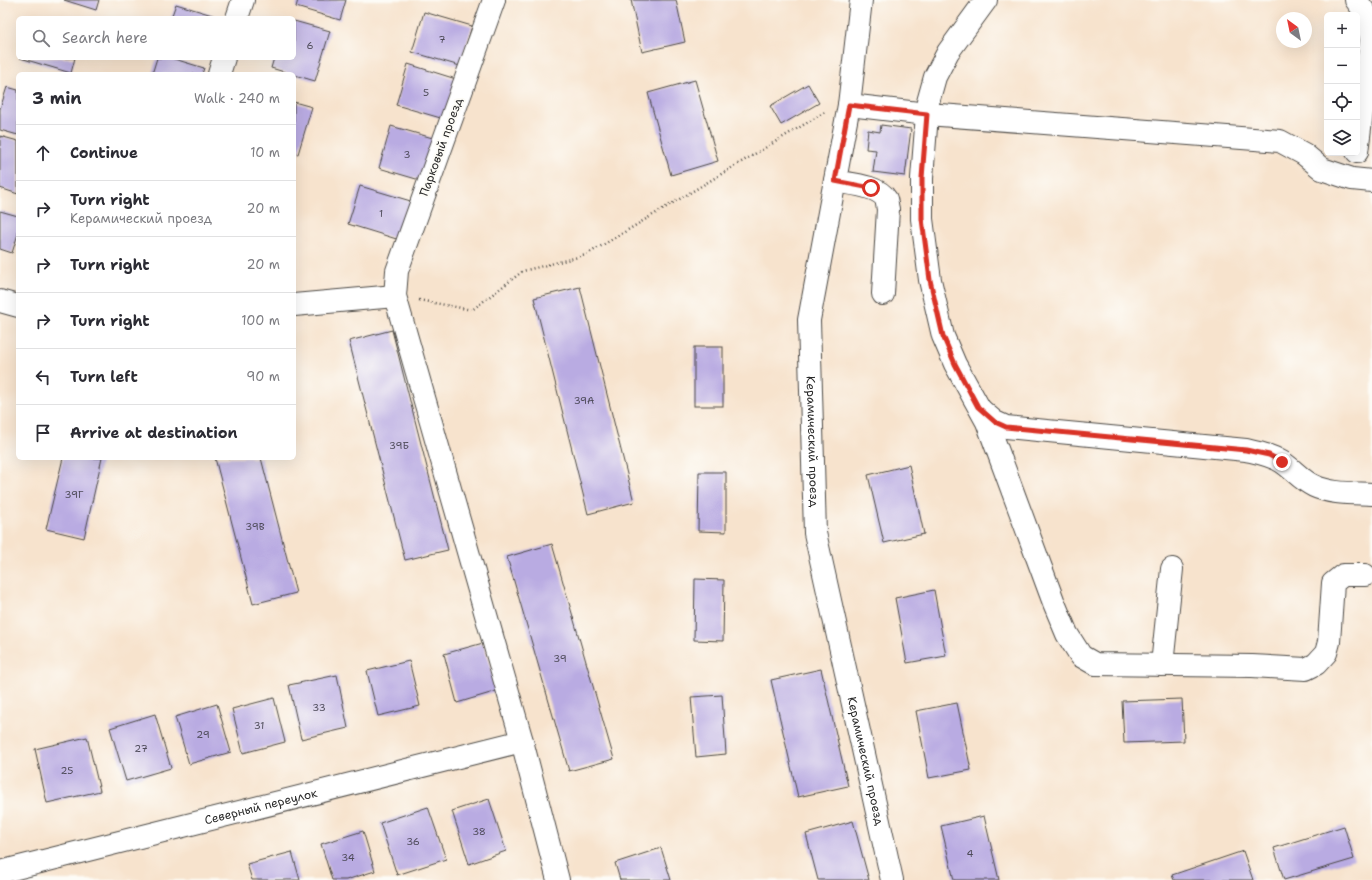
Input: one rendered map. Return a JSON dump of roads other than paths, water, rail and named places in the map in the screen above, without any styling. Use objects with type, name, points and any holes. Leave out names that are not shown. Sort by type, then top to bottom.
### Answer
[{"type":"street","points":[[238,16],[243,0]]},
{"type":"street","name":"Парковый проезд","points":[[395,296],[397,271],[494,0]]},
{"type":"street","name":"Керамический проезд","points":[[861,0],[848,108],[809,320],[815,533],[892,880]]},
{"type":"street","points":[[986,0],[948,52],[934,77],[927,114],[922,178],[922,212],[930,280],[943,336],[955,364],[987,422],[1064,628],[1081,656],[1096,664],[1252,666],[1306,669],[1316,664],[1326,653],[1329,642],[1333,583],[1343,575],[1366,575]]},
{"type":"street","points":[[1356,0],[1367,15],[1372,33],[1360,128]]},
{"type":"street","points":[[220,72],[223,60]]},
{"type":"street","points":[[848,108],[1280,141],[1304,154],[1322,169],[1352,179],[1371,181]]},
{"type":"street","points":[[1356,156],[1361,169],[1371,181]]},
{"type":"street","points":[[835,181],[871,188],[879,192],[886,199],[888,209],[883,294]]},
{"type":"street","points":[[296,305],[395,296],[522,741],[558,880]]},
{"type":"street","points":[[0,301],[16,305]]},
{"type":"street","points":[[978,407],[995,422],[1006,427],[1246,450],[1269,455],[1282,462],[1304,481],[1315,487],[1329,491],[1372,494]]},
{"type":"street","points":[[1162,665],[1172,569]]},
{"type":"street","name":"Северный переулок","points":[[0,872],[522,741]]}]
